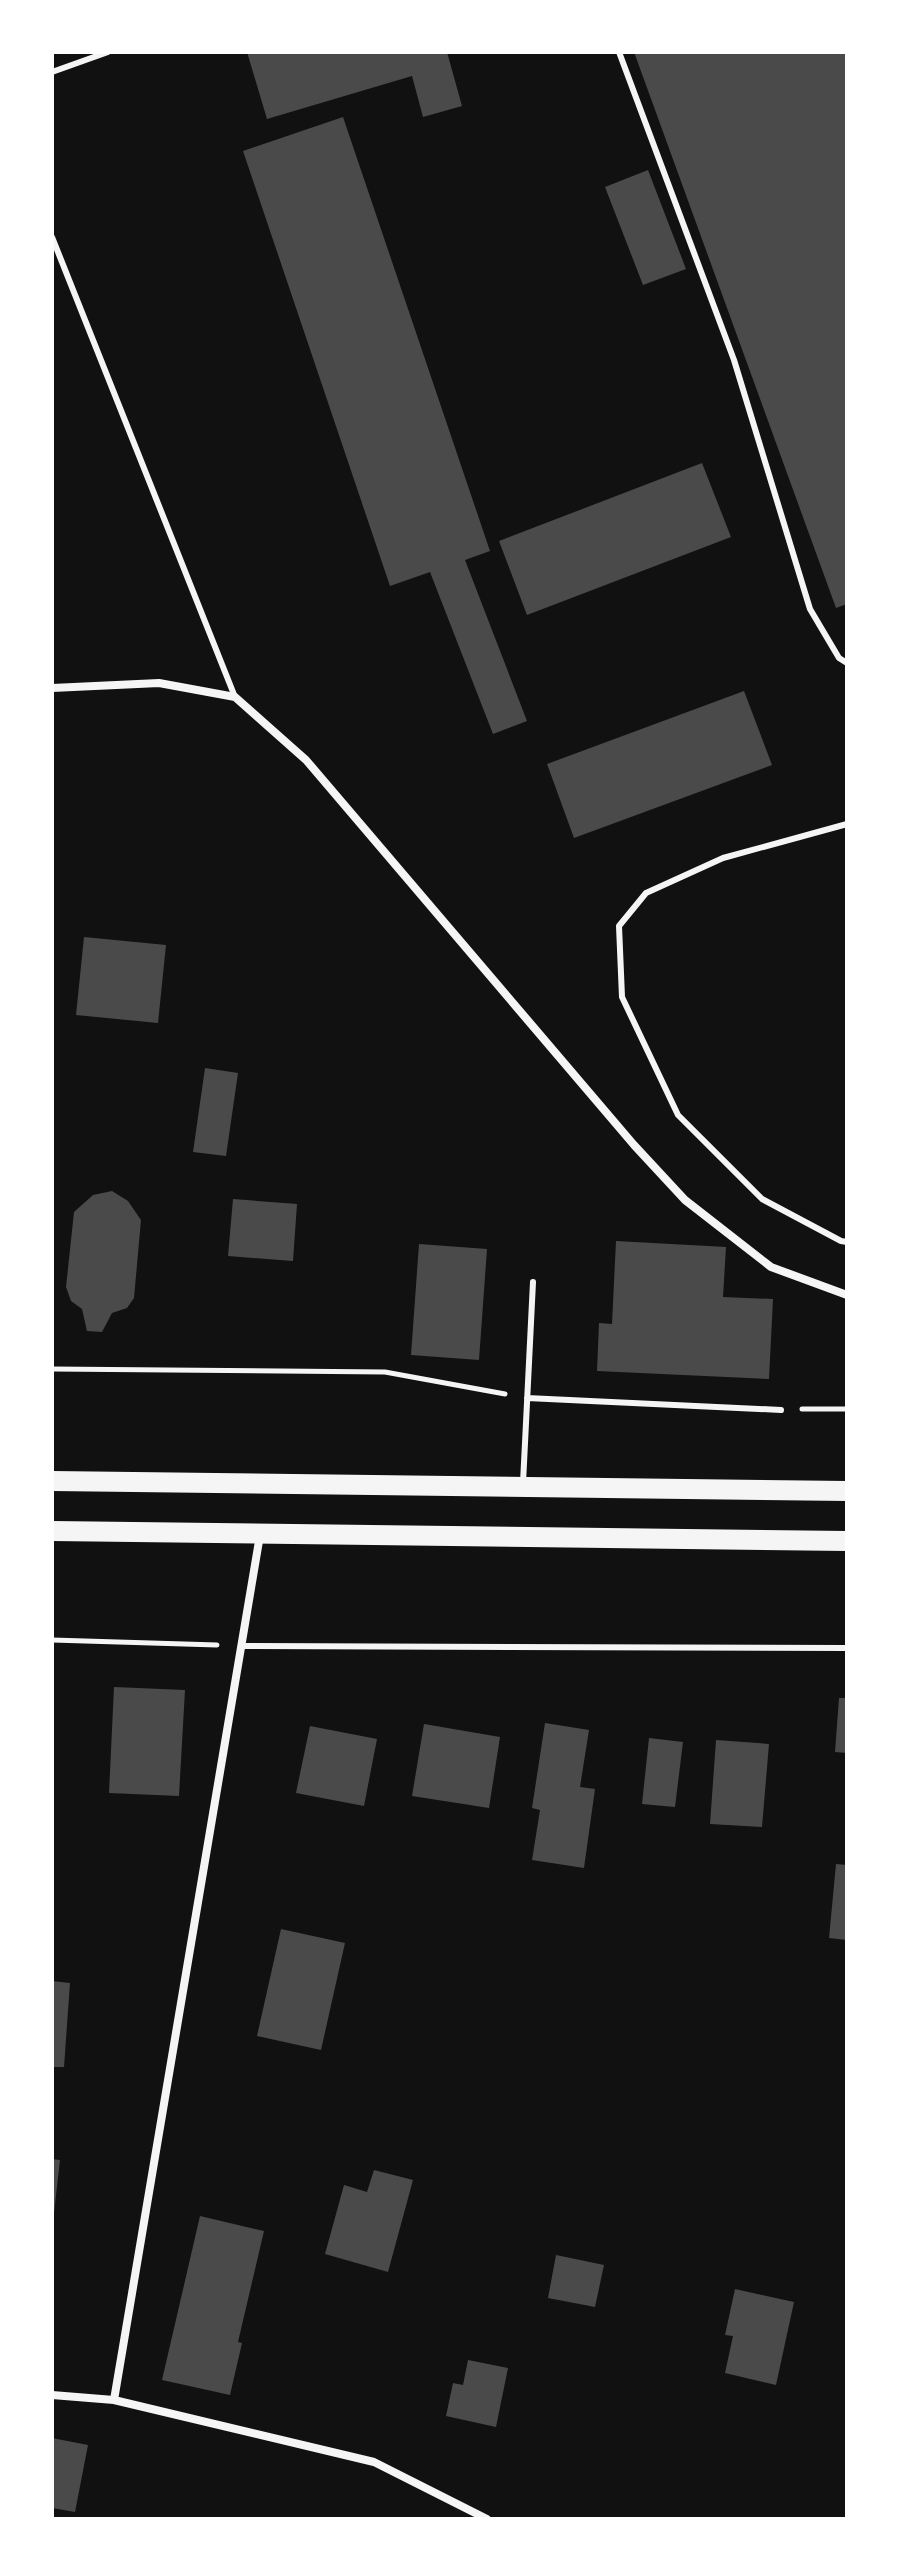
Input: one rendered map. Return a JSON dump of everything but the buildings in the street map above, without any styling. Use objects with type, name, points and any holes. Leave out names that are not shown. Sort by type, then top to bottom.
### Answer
[{"type":"main road","points":[[52,1481],[847,1491]]},
{"type":"main road","points":[[52,1531],[847,1541]]},
{"type":"street","points":[[52,688],[159,683],[235,697],[306,760],[634,1145],[685,1200],[771,1267],[847,1295]]},
{"type":"street","points":[[114,2400],[260,1534]]},
{"type":"street","points":[[52,2395],[114,2400],[374,2462],[487,2519]]},
{"type":"lane","points":[[52,72],[108,52]]},
{"type":"lane","points":[[619,52],[734,360],[810,609],[839,658],[847,663]]},
{"type":"lane","points":[[52,237],[235,697]]},
{"type":"lane","points":[[847,824],[723,858],[646,893],[619,926],[622,997],[678,1115],[762,1199],[847,1242]]},
{"type":"lane","points":[[523,1487],[533,1282]]},
{"type":"lane","points":[[527,1398],[781,1410]]},
{"type":"lane","points":[[242,1646],[847,1648]]},
{"type":"path","points":[[52,1369],[385,1372],[527,1398]]},
{"type":"path","points":[[781,1410],[847,1409]]},
{"type":"path","points":[[52,1640],[242,1646]]}]
